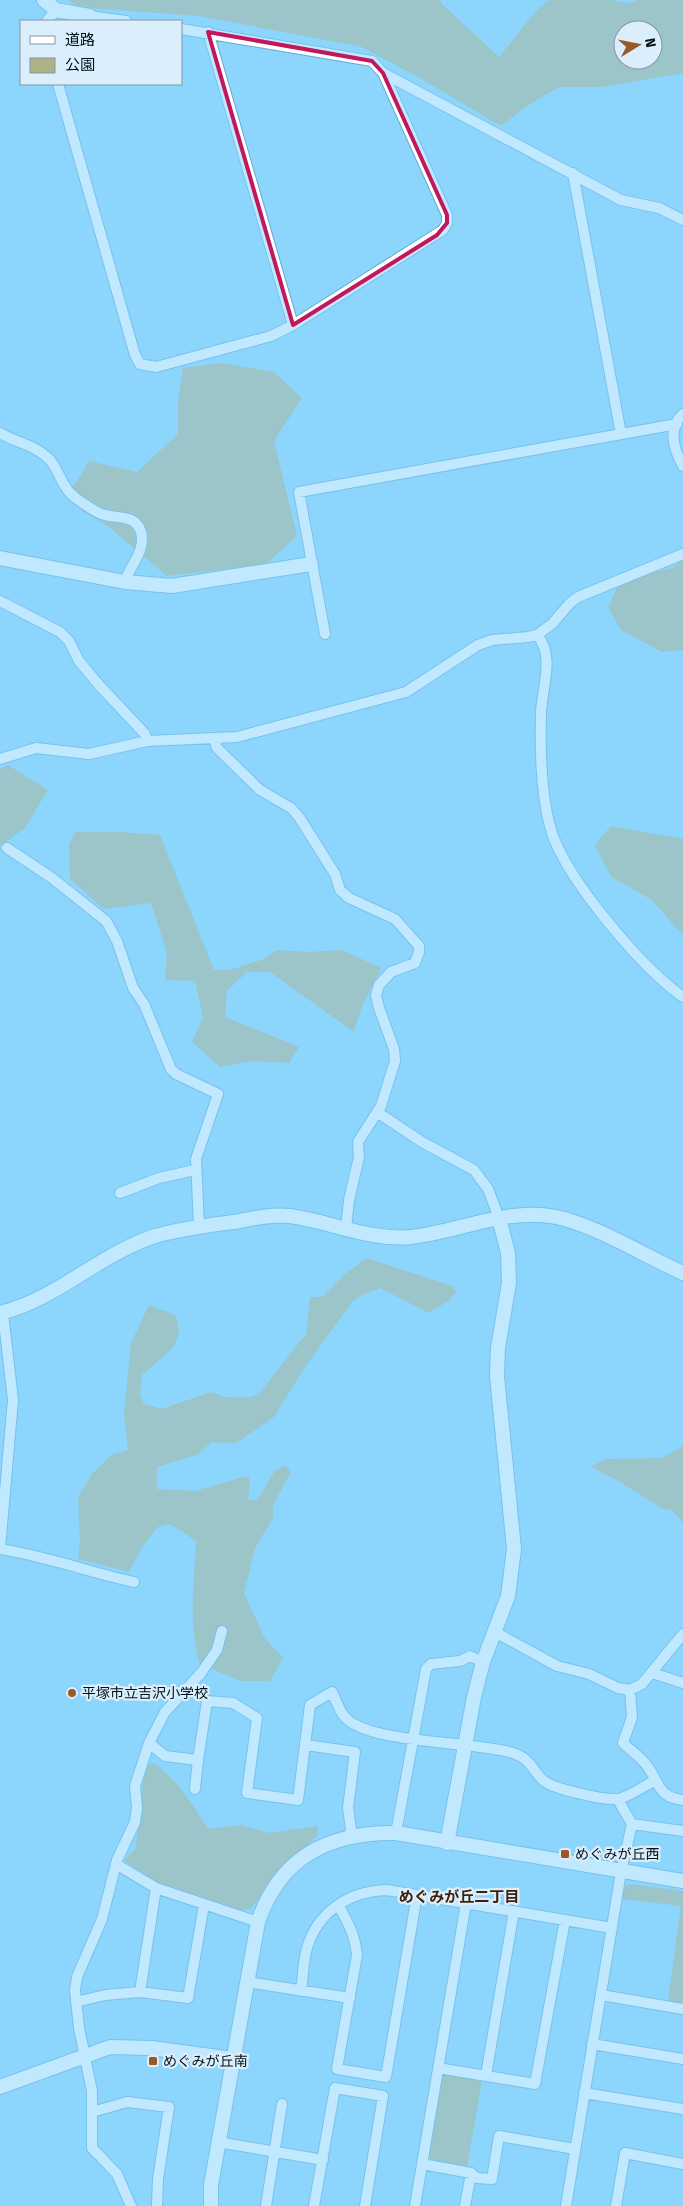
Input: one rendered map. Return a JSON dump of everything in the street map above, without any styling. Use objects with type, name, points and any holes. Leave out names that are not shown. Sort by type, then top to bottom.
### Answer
[{"type":"street","points":[[44,0],[52,16],[89,16],[119,20]]},
{"type":"street","points":[[58,85],[135,355],[140,364],[156,367],[270,336],[293,325],[437,235],[447,223],[446,215],[383,73],[372,61],[182,29]]},
{"type":"street","points":[[208,32],[293,325]]},
{"type":"street","points":[[383,73],[621,200],[659,208],[683,220]]},
{"type":"street","points":[[573,174],[621,434]]},
{"type":"street","points":[[683,414],[674,430],[676,454],[683,466]]},
{"type":"street","points":[[325,634],[299,492],[677,424]]},
{"type":"street","points":[[0,433],[36,448],[50,460],[70,493],[100,514],[131,519],[138,526],[142,544],[138,557],[128,570],[125,582]]},
{"type":"street","points":[[0,759],[36,748],[89,754],[147,741],[237,737],[406,692],[478,645],[492,640],[537,635],[552,624],[570,603],[578,597],[683,554]]},
{"type":"street","points":[[0,558],[125,582],[172,586],[311,564]]},
{"type":"street","points":[[0,601],[60,632],[69,642],[79,661],[145,734],[147,741]]},
{"type":"street","points":[[537,635],[543,642],[546,674],[540,713],[543,775],[548,811],[556,841],[571,870],[626,942],[652,971],[683,997]]},
{"type":"street","points":[[214,738],[217,748],[260,790],[291,808],[299,817],[335,874],[340,890],[349,898],[395,919],[419,946],[415,963],[391,972],[379,985],[376,994],[384,1024],[394,1049],[395,1061],[377,1112],[358,1142],[358,1157],[349,1200],[346,1229]]},
{"type":"street","points":[[7,848],[52,878],[106,921],[117,941],[134,988],[144,1004],[171,1068],[176,1074],[218,1094],[198,1147],[195,1170],[199,1227]]},
{"type":"street","points":[[377,1112],[422,1142],[474,1170],[488,1189],[499,1218],[508,1253],[509,1283],[498,1348],[497,1376],[514,1549],[508,1596],[483,1662],[465,1744],[447,1842]]},
{"type":"street","points":[[120,1193],[159,1178],[195,1170]]},
{"type":"street","points":[[134,1582],[83,1570],[31,1554],[0,1548],[13,1400],[1,1313],[21,1307],[50,1293],[128,1248],[153,1237],[199,1227],[286,1216],[385,1237],[410,1237],[516,1215],[555,1216],[583,1226],[683,1272]]},
{"type":"street","points":[[0,1365],[8,1358]]},
{"type":"street","points":[[131,2206],[117,2174],[92,2148],[92,2091],[79,2028],[75,1990],[77,1977],[102,1919],[116,1864],[135,1822],[137,1808],[135,1786],[149,1743],[165,1712],[201,1673],[218,1650],[222,1631]]},
{"type":"street","points":[[495,1632],[557,1666],[589,1674],[618,1688],[630,1690],[642,1684],[683,1634]]},
{"type":"street","points":[[396,1833],[426,1670],[431,1664],[460,1661],[470,1656],[483,1662]]},
{"type":"street","points":[[652,1673],[683,1684]]},
{"type":"street","points":[[630,1690],[632,1717],[623,1743],[648,1768],[662,1792],[676,1799],[683,1800]]},
{"type":"street","points":[[195,1789],[207,1700],[233,1704],[257,1718],[247,1793],[298,1800],[310,1705],[332,1692],[344,1717],[352,1723],[374,1731],[413,1740],[465,1744],[511,1752],[522,1756],[533,1766],[543,1780],[564,1790],[618,1800],[654,1780]]},
{"type":"street","points":[[149,1743],[165,1756],[198,1760]]},
{"type":"street","points":[[306,1746],[355,1752],[348,1808],[352,1836]]},
{"type":"street","points":[[566,2206],[621,1872],[632,1824],[618,1800]]},
{"type":"street","points":[[632,1824],[683,1831]]},
{"type":"street","points":[[211,2206],[211,2185],[218,2142],[258,1922],[266,1900],[281,1877],[296,1862],[315,1851],[352,1836],[373,1833],[396,1833],[683,1881]]},
{"type":"street","points":[[116,1864],[156,1888],[258,1922]]},
{"type":"street","points":[[140,1992],[156,1888]]},
{"type":"street","points":[[300,1990],[307,1948],[314,1931],[327,1913],[338,1904],[352,1896],[370,1890],[386,1890],[612,1928]]},
{"type":"street","points":[[338,1904],[356,1939],[357,1955],[338,2070],[386,2077],[417,1895]]},
{"type":"street","points":[[415,2206],[466,1903]]},
{"type":"street","points":[[76,2002],[105,1994],[140,1992],[188,1998],[204,1905]]},
{"type":"street","points":[[486,2075],[514,1911]]},
{"type":"street","points":[[438,2068],[535,2084],[565,1920]]},
{"type":"street","points":[[247,1982],[350,1998]]},
{"type":"street","points":[[600,1995],[683,2009]]},
{"type":"street","points":[[592,2044],[683,2059]]},
{"type":"street","points":[[0,2087],[110,2048],[130,2046],[233,2059]]},
{"type":"street","points":[[314,2206],[335,2088],[383,2096],[365,2206]]},
{"type":"street","points":[[584,2092],[683,2109]]},
{"type":"street","points":[[92,2112],[127,2102],[169,2107],[158,2179],[158,2206]]},
{"type":"street","points":[[266,2206],[282,2104]]},
{"type":"street","points":[[422,2164],[471,2173],[477,2178],[492,2179],[500,2136],[575,2149]]},
{"type":"street","points":[[218,2142],[323,2160]]},
{"type":"street","points":[[616,2206],[625,2153],[683,2164]]},
{"type":"street","points":[[465,2206],[471,2173]]},
{"type":"highlighted area","points":[[208,32],[372,61],[383,73],[447,215],[447,223],[437,235],[293,325]]},
{"type":"green space","points":[[69,0],[440,0],[499,57],[537,10],[549,0],[610,0],[630,3],[637,0],[683,0],[683,73],[602,87],[558,87],[526,107],[501,126],[362,47],[199,16],[77,7]]},
{"type":"green space","points":[[221,363],[274,372],[302,398],[274,441],[297,536],[266,564],[167,576],[109,527],[83,511],[68,496],[89,461],[137,472],[178,434],[178,401],[183,368]]},
{"type":"green space","points":[[683,557],[683,650],[662,652],[621,630],[608,607],[622,578],[673,568]]},
{"type":"green space","points":[[8,765],[48,790],[24,829],[0,846],[0,769]]},
{"type":"green space","points":[[611,826],[683,839],[683,934],[652,900],[611,877],[595,845]]},
{"type":"green space","points":[[75,832],[120,832],[160,835],[214,970],[230,970],[264,959],[277,950],[308,952],[342,950],[381,968],[362,1006],[354,1032],[270,972],[247,972],[227,991],[225,1017],[299,1047],[289,1063],[253,1061],[220,1067],[192,1042],[203,1017],[195,981],[165,980],[167,953],[151,903],[104,909],[70,879],[69,845]]},
{"type":"green space","points":[[366,1258],[453,1286],[456,1292],[448,1301],[429,1313],[380,1288],[362,1295],[352,1302],[303,1370],[274,1417],[236,1443],[212,1442],[197,1455],[157,1467],[157,1489],[195,1491],[249,1477],[248,1500],[258,1499],[274,1472],[284,1465],[291,1472],[273,1505],[273,1518],[255,1548],[244,1593],[264,1637],[283,1658],[270,1681],[241,1681],[200,1664],[196,1650],[193,1619],[196,1541],[170,1524],[158,1527],[142,1547],[129,1572],[78,1559],[80,1540],[78,1497],[92,1474],[111,1455],[128,1450],[124,1414],[131,1343],[149,1305],[176,1315],[179,1334],[173,1348],[142,1375],[140,1395],[144,1404],[162,1409],[211,1392],[226,1397],[246,1398],[258,1395],[306,1334],[310,1297],[322,1297],[344,1275]]},
{"type":"green space","points":[[683,1446],[683,1523],[672,1510],[663,1509],[617,1480],[591,1467],[605,1459],[661,1458]]},
{"type":"green space","points":[[154,1763],[177,1785],[208,1829],[240,1825],[270,1833],[318,1826],[318,1835],[288,1864],[250,1909],[236,1911],[160,1884],[124,1860],[136,1848],[141,1794],[146,1766]]},
{"type":"green space","points":[[629,1884],[683,1891],[683,2004],[668,2001],[681,1906],[622,1899],[624,1888]]},
{"type":"green space","points":[[446,2074],[482,2080],[467,2167],[432,2162],[428,2156],[441,2078]]},
{"type":"place","name":"平塚市立吉沢小学校","points":[[72,1693]]},
{"type":"place","name":"めぐみが丘西","points":[[565,1854]]},
{"type":"place","name":"めぐみが丘南","points":[[153,2061]]},
{"type":"district","name":"めぐみが丘二丁目","points":[[459,1897]]}]
